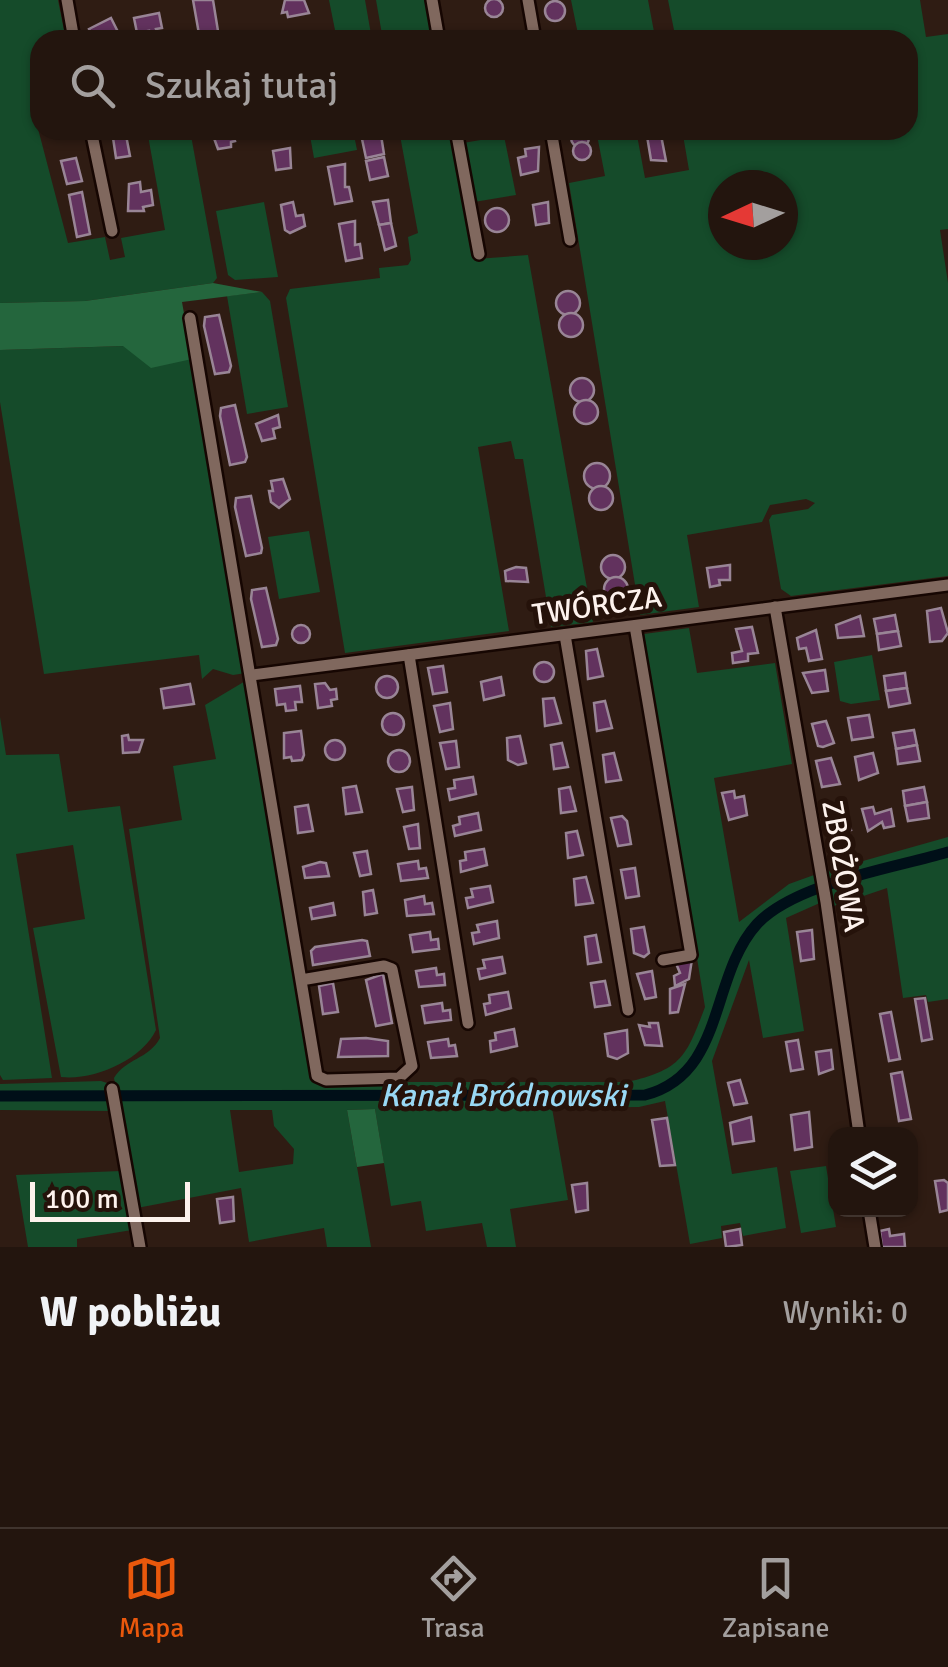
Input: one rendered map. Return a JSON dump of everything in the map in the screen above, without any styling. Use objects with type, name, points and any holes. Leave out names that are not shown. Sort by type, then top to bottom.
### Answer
[{"type":"street","points":[[67,0],[72,30]]},
{"type":"street","points":[[432,0],[437,30]]},
{"type":"street","points":[[528,0],[534,30]]},
{"type":"street","points":[[93,140],[112,231]]},
{"type":"street","points":[[458,140],[479,254]]},
{"type":"street","points":[[553,140],[570,240]]},
{"type":"street","points":[[190,318],[301,980],[320,1079],[400,1078],[409,1072],[412,1066],[392,969],[384,966],[301,980]]},
{"type":"street","name":"TWÓRCZA","points":[[252,675],[948,585]]},
{"type":"street","name":"ZBOŻOWA","points":[[775,607],[826,902],[858,1127]]},
{"type":"street","points":[[635,626],[691,955],[663,960]]},
{"type":"street","points":[[565,635],[628,1010]]},
{"type":"street","points":[[409,655],[468,1023]]},
{"type":"street","points":[[112,1089],[140,1247]]},
{"type":"street","points":[[870,1217],[876,1247]]},
{"type":"green space","points":[[0,0],[58,0],[64,30],[30,30],[30,140],[41,140],[68,243],[105,237],[110,260],[125,257],[121,238],[165,230],[149,140],[192,140],[217,278],[213,283],[85,301],[0,303]]},
{"type":"green space","points":[[329,0],[365,0],[370,30],[335,30]]},
{"type":"green space","points":[[376,0],[429,0],[434,30],[381,30]]},
{"type":"green space","points":[[571,0],[648,0],[654,30],[577,30]]},
{"type":"green space","points":[[668,0],[920,0],[926,37],[948,34],[948,229],[940,230],[948,283],[948,576],[791,596],[781,589],[769,520],[772,515],[808,509],[815,503],[806,499],[770,505],[762,522],[687,535],[699,607],[640,615],[569,183],[605,176],[598,140],[638,140],[645,178],[689,170],[684,140],[918,140],[918,30],[674,30]]},
{"type":"green space","points":[[311,140],[355,140],[357,150],[314,158]]},
{"type":"green space","points":[[401,140],[455,140],[476,259],[528,255],[593,622],[551,627],[523,459],[515,459],[511,441],[478,447],[509,631],[345,653],[286,298],[290,289],[380,278],[379,268],[408,265],[408,237],[418,233]]},
{"type":"green space","points":[[505,140],[516,195],[474,202],[463,143]]},
{"type":"green space","points":[[264,202],[278,277],[235,280],[228,275],[216,211]]},
{"type":"green space","points":[[213,283],[262,292],[182,302],[192,359],[151,368],[123,346],[0,350],[0,303],[85,301]]},
{"type":"green space","points":[[262,292],[270,301],[288,407],[247,414],[227,296]]},
{"type":"green space","points":[[124,346],[192,359],[246,673],[233,675],[213,669],[202,679],[199,655],[44,674],[0,402],[0,350]]},
{"type":"green space","points":[[309,531],[320,592],[279,599],[268,537]]},
{"type":"green space","points":[[689,628],[697,673],[775,663],[792,764],[714,778],[739,922],[789,884],[814,875],[822,902],[786,918],[804,1031],[763,1038],[749,960],[712,1061],[732,1174],[777,1167],[786,1228],[743,1236],[740,1223],[721,1226],[722,1238],[690,1244],[665,1101],[639,1107],[552,1108],[568,1200],[510,1209],[516,1247],[487,1247],[482,1223],[426,1231],[421,1201],[391,1206],[375,1109],[347,1110],[371,1247],[327,1247],[324,1228],[249,1242],[241,1188],[137,1208],[114,1078],[160,1038],[129,829],[182,820],[173,766],[216,759],[205,705],[247,680],[315,1082],[628,1082],[660,1072],[680,1058],[705,1007],[644,634]],"holes":[[[230,1110],[272,1110],[274,1126],[294,1149],[293,1164],[239,1172]]]},
{"type":"green space","points":[[872,655],[880,700],[851,704],[840,701],[834,662]]},
{"type":"green space","points":[[0,717],[6,755],[59,754],[68,812],[120,806],[156,1030],[140,1051],[128,1059],[87,1076],[61,1077],[33,928],[85,919],[73,845],[16,854],[52,1078],[3,1080],[0,1075]]},
{"type":"green space","points":[[948,837],[948,999],[928,1002],[926,995],[903,998],[887,888],[831,907],[824,872]]},
{"type":"green space","points":[[107,1083],[112,1111],[0,1110],[0,1084]]},
{"type":"green space","points":[[375,1109],[384,1163],[357,1167],[347,1110]]},
{"type":"green space","points":[[826,1166],[828,1217],[834,1217],[836,1227],[801,1233],[790,1171]]},
{"type":"green space","points":[[121,1171],[132,1230],[77,1239],[77,1247],[28,1247],[16,1175]]},
{"type":"building","points":[[494,-1],[503,8],[494,17],[485,8]]},
{"type":"building","points":[[193,0],[213,0],[218,30],[198,30]]},
{"type":"building","points":[[285,0],[304,0],[309,13],[288,17],[287,12],[282,13]]},
{"type":"building","points":[[555,1],[565,11],[555,21],[545,11]]},
{"type":"building","points":[[159,13],[162,28],[136,30],[134,18]]},
{"type":"building","points":[[111,18],[117,30],[89,30]]},
{"type":"building","points":[[113,140],[127,140],[130,156],[116,158]]},
{"type":"building","points":[[215,140],[235,140],[231,147],[218,149]]},
{"type":"building","points":[[362,140],[382,140],[384,154],[366,158]]},
{"type":"building","points":[[572,140],[588,140],[580,147]]},
{"type":"building","points":[[648,140],[662,140],[666,161],[651,160]]},
{"type":"building","points":[[582,142],[591,151],[582,160],[573,151]]},
{"type":"building","points":[[539,147],[538,171],[521,175],[518,158],[526,156],[525,149]]},
{"type":"building","points":[[290,148],[291,168],[276,170],[273,151]]},
{"type":"building","points":[[384,157],[388,176],[370,180],[366,161]]},
{"type":"building","points":[[76,158],[82,181],[67,184],[61,161]]},
{"type":"building","points":[[345,164],[345,187],[349,187],[352,201],[335,204],[328,167]]},
{"type":"building","points":[[140,182],[141,192],[151,190],[153,205],[143,207],[144,211],[128,211],[129,184]]},
{"type":"building","points":[[82,192],[90,234],[77,237],[69,195]]},
{"type":"building","points":[[388,200],[391,223],[379,225],[373,202]]},
{"type":"building","points":[[293,202],[296,216],[303,215],[305,226],[290,233],[285,230],[281,205]]},
{"type":"building","points":[[548,202],[549,223],[536,225],[533,205]]},
{"type":"building","points":[[497,208],[506,211],[506,229],[497,232],[488,229],[485,220],[488,211]]},
{"type":"building","points":[[355,221],[355,245],[360,244],[362,258],[346,261],[339,224]]},
{"type":"building","points":[[391,223],[396,246],[385,250],[379,225]]},
{"type":"building","points":[[563,291],[573,291],[580,303],[573,315],[563,315],[556,308],[556,298]]},
{"type":"building","points":[[566,313],[576,313],[583,325],[576,337],[566,337],[559,330],[559,320]]},
{"type":"building","points":[[219,315],[231,366],[229,372],[215,374],[204,326],[205,317]]},
{"type":"building","points":[[577,378],[587,378],[594,390],[587,402],[577,402],[570,395],[570,385]]},
{"type":"building","points":[[581,400],[591,400],[598,412],[591,424],[581,424],[574,417],[574,407]]},
{"type":"building","points":[[235,405],[247,457],[245,462],[230,465],[220,416],[221,408]]},
{"type":"building","points":[[278,415],[280,427],[273,429],[275,438],[262,441],[256,424]]},
{"type":"building","points":[[597,463],[606,467],[610,476],[606,485],[597,489],[588,485],[584,476],[588,467]]},
{"type":"building","points":[[283,479],[290,499],[279,508],[271,502],[269,491],[273,491],[271,481]]},
{"type":"building","points":[[596,486],[606,486],[613,498],[606,510],[596,510],[589,503],[589,493]]},
{"type":"building","points":[[251,496],[262,548],[261,553],[246,556],[235,507],[236,498]]},
{"type":"building","points":[[608,555],[618,555],[625,567],[618,579],[608,579],[601,572],[601,562]]},
{"type":"building","points":[[730,565],[730,580],[719,580],[720,585],[710,587],[707,568]]},
{"type":"building","points":[[526,568],[528,582],[506,581],[505,571]]},
{"type":"building","points":[[611,577],[621,577],[628,589],[621,601],[611,601],[604,594],[604,584]]},
{"type":"building","points":[[266,588],[278,639],[276,645],[262,647],[251,599],[252,590]]},
{"type":"building","points":[[941,608],[948,633],[942,641],[930,642],[927,611]]},
{"type":"building","points":[[895,615],[898,631],[877,634],[874,619]]},
{"type":"building","points":[[860,616],[864,636],[838,638],[836,625]]},
{"type":"building","points":[[301,625],[308,627],[308,641],[301,643],[294,641],[292,634],[294,627]]},
{"type":"building","points":[[752,627],[758,653],[748,654],[748,661],[733,663],[732,653],[742,651],[736,629]]},
{"type":"building","points":[[816,630],[822,659],[809,661],[806,648],[799,649],[797,638]]},
{"type":"building","points":[[898,631],[901,646],[879,650],[877,634]]},
{"type":"building","points":[[597,649],[603,676],[588,679],[586,651]]},
{"type":"building","points":[[544,662],[554,672],[544,682],[534,672]]},
{"type":"building","points":[[443,666],[447,692],[433,694],[428,668]]},
{"type":"building","points":[[825,670],[828,691],[812,693],[803,673]]},
{"type":"building","points":[[905,673],[907,688],[886,691],[884,676]]},
{"type":"building","points":[[387,676],[398,687],[387,698],[376,687]]},
{"type":"building","points":[[501,677],[504,695],[484,700],[481,682]]},
{"type":"building","points":[[325,683],[330,690],[336,689],[337,699],[331,700],[332,706],[318,708],[315,684]]},
{"type":"building","points":[[190,684],[194,704],[164,708],[161,689]]},
{"type":"building","points":[[300,686],[302,702],[295,702],[296,710],[286,711],[285,704],[277,705],[275,689]]},
{"type":"building","points":[[907,688],[910,703],[889,707],[886,691]]},
{"type":"building","points":[[554,698],[561,723],[545,726],[543,699]]},
{"type":"building","points":[[605,701],[612,728],[597,731],[594,703]]},
{"type":"building","points":[[450,703],[453,729],[440,732],[434,706]]},
{"type":"building","points":[[393,713],[404,724],[393,735],[382,724]]},
{"type":"building","points":[[869,715],[873,737],[852,740],[848,718]]},
{"type":"building","points":[[826,721],[834,743],[818,746],[812,724]]},
{"type":"building","points":[[914,730],[917,745],[896,749],[893,733]]},
{"type":"building","points":[[301,731],[302,760],[284,758],[284,733]]},
{"type":"building","points":[[128,735],[129,740],[143,740],[139,752],[123,753],[122,736]]},
{"type":"building","points":[[520,736],[526,763],[518,765],[508,760],[507,738]]},
{"type":"building","points":[[335,740],[345,750],[335,760],[325,750]]},
{"type":"building","points":[[456,741],[459,767],[446,769],[440,743]]},
{"type":"building","points":[[562,743],[568,767],[554,769],[551,745]]},
{"type":"building","points":[[917,745],[920,761],[898,764],[896,749]]},
{"type":"building","points":[[399,750],[410,761],[399,772],[388,761]]},
{"type":"building","points":[[614,753],[621,780],[606,782],[603,755]]},
{"type":"building","points":[[873,753],[878,773],[859,780],[855,757]]},
{"type":"building","points":[[831,758],[840,784],[822,787],[816,761]]},
{"type":"building","points":[[473,777],[476,794],[450,800],[448,789],[455,788],[454,780]]},
{"type":"building","points":[[356,786],[362,812],[346,814],[343,788]]},
{"type":"building","points":[[412,787],[414,810],[403,812],[397,789]]},
{"type":"building","points":[[570,787],[576,811],[561,813],[559,789]]},
{"type":"building","points":[[924,787],[927,802],[905,806],[903,791]]},
{"type":"building","points":[[734,791],[735,798],[744,796],[747,815],[729,820],[722,793]]},
{"type":"building","points":[[927,802],[929,818],[908,821],[905,806]]},
{"type":"building","points":[[308,805],[313,831],[298,833],[295,807]]},
{"type":"building","points":[[873,807],[875,814],[891,809],[894,826],[884,828],[882,822],[868,831],[862,809]]},
{"type":"building","points":[[843,810],[851,830],[834,836],[829,812]]},
{"type":"building","points":[[478,813],[481,830],[455,836],[453,826],[460,824],[459,817]]},
{"type":"building","points":[[622,816],[627,821],[631,844],[618,846],[611,818]]},
{"type":"building","points":[[418,824],[420,848],[409,849],[404,827]]},
{"type":"building","points":[[577,831],[583,855],[568,858],[566,833]]},
{"type":"building","points":[[484,849],[487,865],[461,872],[460,861],[466,860],[465,852]]},
{"type":"building","points":[[367,851],[371,874],[360,876],[354,853]]},
{"type":"building","points":[[418,861],[419,869],[426,868],[428,878],[401,881],[398,864]]},
{"type":"building","points":[[326,863],[329,876],[305,878],[303,867]]},
{"type":"building","points":[[635,868],[639,896],[626,898],[621,870]]},
{"type":"building","points":[[586,877],[593,903],[576,905],[574,879]]},
{"type":"building","points":[[490,886],[493,902],[468,908],[466,898],[473,897],[471,889]]},
{"type":"building","points":[[373,890],[377,913],[365,915],[363,892]]},
{"type":"building","points":[[424,896],[425,904],[432,903],[434,914],[407,916],[405,900]]},
{"type":"building","points":[[333,903],[335,915],[312,919],[310,908]]},
{"type":"building","points":[[497,921],[499,938],[474,944],[472,933],[479,932],[477,925]]},
{"type":"building","points":[[644,927],[649,953],[644,957],[634,953],[631,929]]},
{"type":"building","points":[[812,930],[814,959],[801,961],[797,932]]},
{"type":"building","points":[[430,932],[431,940],[438,939],[439,949],[413,952],[410,935]]},
{"type":"building","points":[[596,935],[601,962],[588,964],[585,937]]},
{"type":"building","points":[[367,941],[370,956],[313,965],[311,951],[315,947]]},
{"type":"building","points":[[502,957],[505,973],[480,979],[478,969],[485,968],[483,960]]},
{"type":"building","points":[[692,959],[689,979],[675,986],[674,976],[680,973],[675,961]]},
{"type":"building","points":[[436,968],[437,975],[444,974],[445,985],[419,987],[416,971]]},
{"type":"building","points":[[652,971],[656,997],[645,999],[637,974]]},
{"type":"building","points":[[383,974],[392,1023],[376,1026],[366,980]]},
{"type":"building","points":[[605,981],[610,1005],[595,1007],[591,983]]},
{"type":"building","points":[[333,983],[338,1012],[323,1014],[319,986]]},
{"type":"building","points":[[685,984],[678,1012],[670,1013],[670,989]]},
{"type":"building","points":[[508,992],[511,1008],[486,1015],[484,1004],[490,1003],[489,995]]},
{"type":"building","points":[[925,998],[932,1039],[922,1041],[915,999]]},
{"type":"building","points":[[442,1003],[443,1011],[450,1010],[451,1020],[425,1023],[422,1006]]},
{"type":"building","points":[[891,1012],[900,1059],[889,1061],[880,1014]]},
{"type":"building","points":[[649,1023],[658,1023],[662,1046],[645,1045],[639,1025],[650,1027]]},
{"type":"building","points":[[514,1029],[517,1046],[491,1052],[490,1041],[496,1040],[495,1033]]},
{"type":"building","points":[[627,1030],[628,1053],[617,1059],[608,1056],[605,1034]]},
{"type":"building","points":[[341,1039],[388,1041],[388,1056],[338,1057]]},
{"type":"building","points":[[448,1039],[449,1046],[455,1045],[457,1056],[431,1058],[428,1042]]},
{"type":"building","points":[[798,1040],[803,1069],[791,1071],[786,1042]]},
{"type":"building","points":[[831,1050],[833,1069],[819,1074],[816,1052]]},
{"type":"building","points":[[902,1072],[911,1119],[899,1121],[891,1074]]},
{"type":"building","points":[[740,1080],[747,1103],[734,1105],[728,1083]]},
{"type":"building","points":[[809,1112],[812,1147],[795,1150],[791,1115]]},
{"type":"building","points":[[751,1117],[754,1141],[733,1144],[730,1123]]},
{"type":"building","points":[[667,1118],[675,1165],[660,1166],[652,1120]]},
{"type":"building","points":[[935,1181],[948,1183],[948,1210],[940,1212]]},
{"type":"building","points":[[587,1183],[588,1210],[576,1212],[572,1185]]},
{"type":"building","points":[[233,1197],[234,1221],[220,1223],[217,1199]]},
{"type":"building","points":[[740,1229],[742,1245],[726,1247],[724,1232]]},
{"type":"building","points":[[889,1229],[890,1236],[904,1234],[905,1247],[882,1247],[880,1231]]},
{"type":"waterway","name":"Kanał Bródnowski","points":[[0,1096],[645,1095],[671,1084],[690,1067],[703,1046],[742,946],[757,924],[774,910],[820,887],[948,852]]}]
